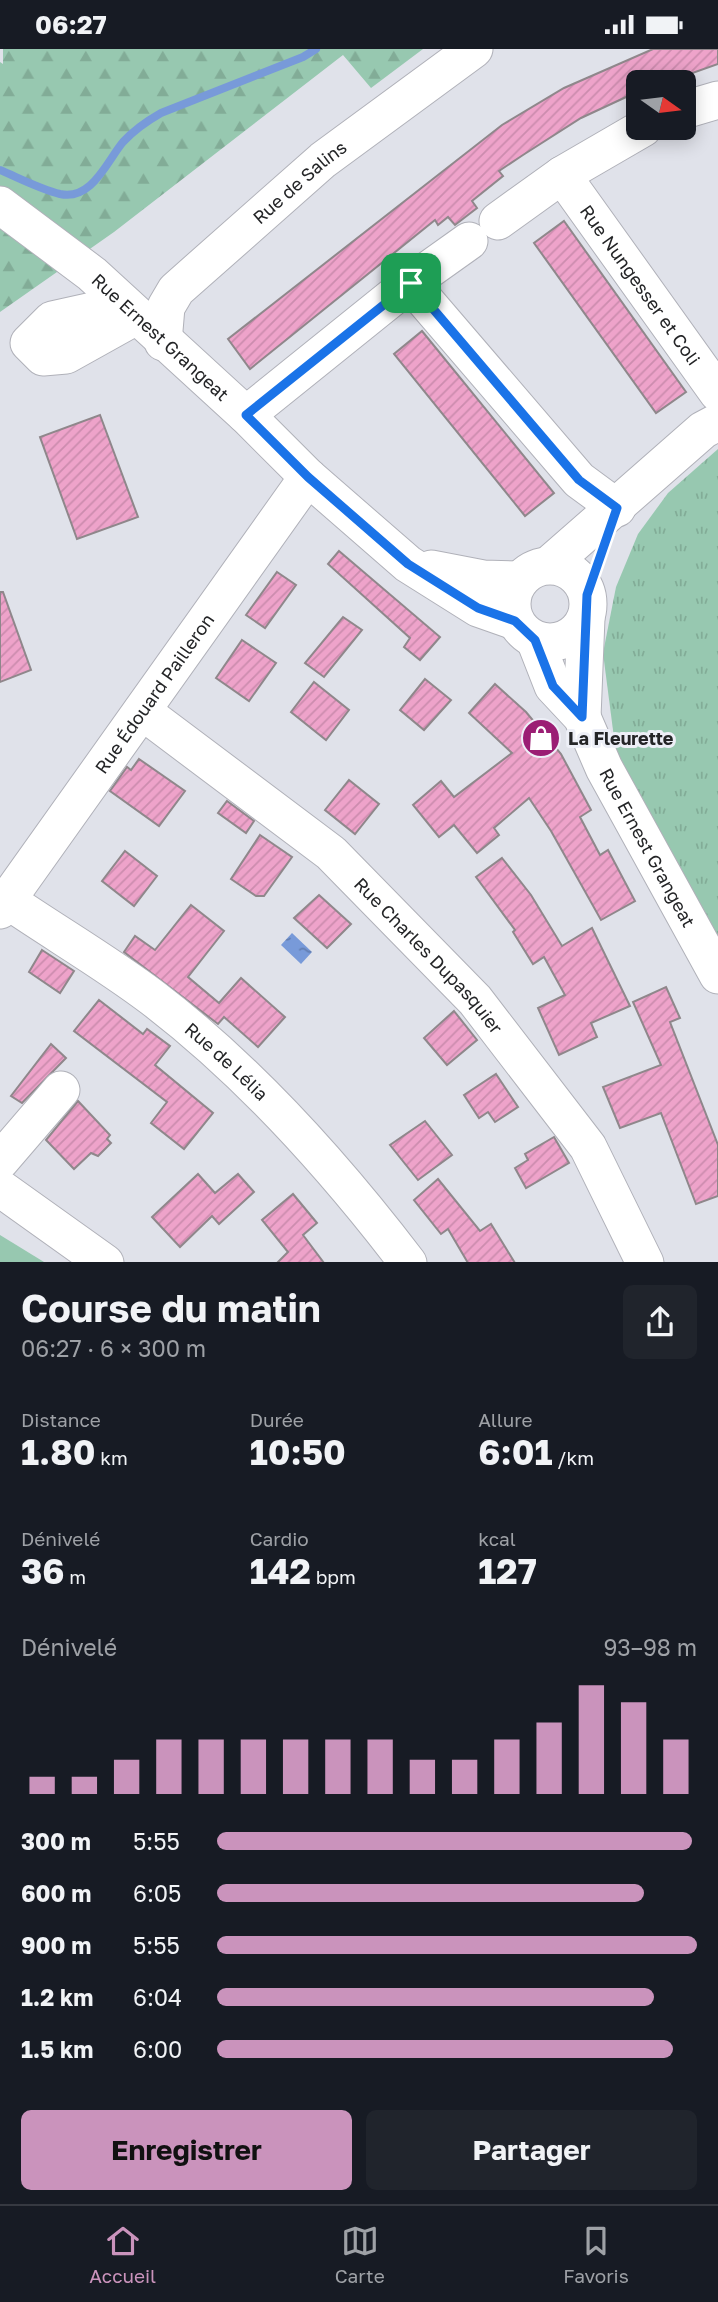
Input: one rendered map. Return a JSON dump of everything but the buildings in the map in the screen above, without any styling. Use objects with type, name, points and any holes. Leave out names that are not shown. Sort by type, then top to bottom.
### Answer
[{"type":"street","name":"Rue de Salins","points":[[163,342],[166,307],[176,290],[323,160],[474,49]]},
{"type":"street","points":[[696,106],[718,100]]},
{"type":"street","points":[[246,415],[411,283],[562,175],[626,138]]},
{"type":"street","name":"Rue Nungesser et Coli","points":[[562,175],[718,393]]},
{"type":"street","name":"Rue Ernest Grangeat","points":[[0,205],[92,274],[163,342],[246,415],[308,477],[408,564],[478,608],[525,630],[553,686],[582,717],[604,768],[718,975]]},
{"type":"street","points":[[411,283],[579,480],[617,508]]},
{"type":"street","points":[[617,508],[579,629],[559,642],[525,630],[511,600],[534,573],[617,508],[703,430],[718,422]]},
{"type":"street","name":"Rue Édouard Pailleron","points":[[4,905],[308,477]]},
{"type":"street","name":"Rue Ernest Grangeat","points":[[408,564],[483,579],[534,573]]},
{"type":"street","points":[[534,573],[573,574],[586,607]]},
{"type":"street","name":"Rue Ernest Grangeat","points":[[582,717],[586,607]]},
{"type":"street","name":"Rue Charles Dupasquier","points":[[142,711],[331,853],[475,1000],[588,1147],[645,1262]]},
{"type":"street","name":"Rue de Lélia","points":[[4,905],[153,998],[278,1108],[408,1262]]},
{"type":"street","points":[[0,1161],[61,1090]]},
{"type":"street","points":[[0,1188],[105,1262]]},
{"type":"street","points":[[0,1210],[65,1236]]},
{"type":"green space","points":[[3,49],[423,49],[371,88],[343,55],[114,232],[0,312],[0,62],[3,64]]},
{"type":"green space","points":[[718,449],[718,958],[617,761],[603,653],[616,587],[638,534],[668,493]]},
{"type":"green space","points":[[0,1235],[44,1262],[0,1262]]},
{"type":"water","points":[[292,933],[312,952],[301,964],[281,945]]},
{"type":"waterway","points":[[0,170],[37,186],[71,195],[90,186],[127,138],[161,113],[303,57],[316,49]]},
{"type":"place","name":"La Fleurette","points":[[541,738]]},
{"type":"route","points":[[411,283],[579,480],[617,508],[587,595],[582,717],[553,686],[535,640],[520,629],[515,621],[478,608],[408,564],[308,477],[246,415],[411,283]]}]
